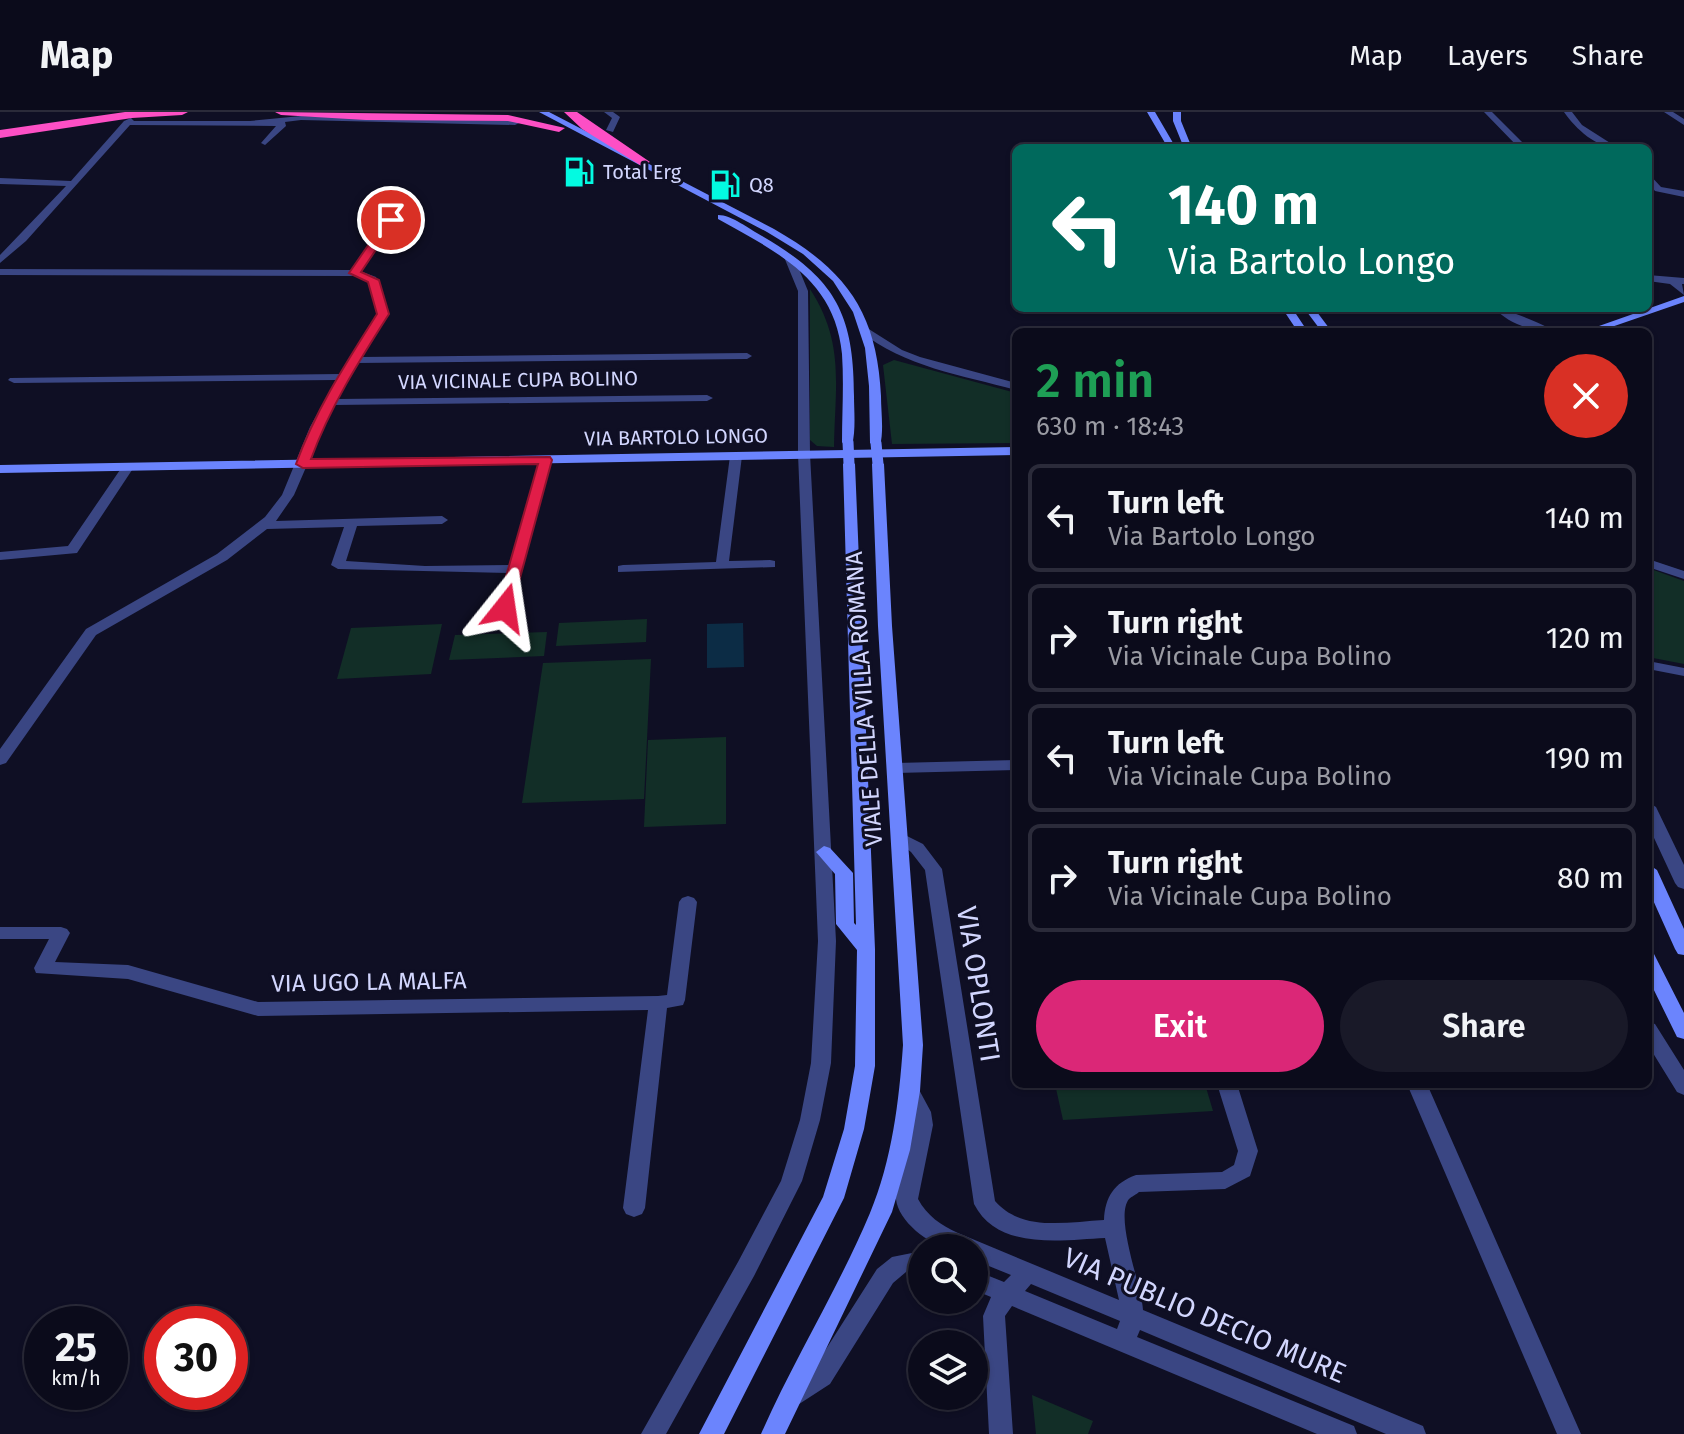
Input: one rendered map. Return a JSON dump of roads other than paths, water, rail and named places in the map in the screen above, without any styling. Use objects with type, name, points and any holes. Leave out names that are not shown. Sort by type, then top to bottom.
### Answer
[{"type":"highway","points":[[0,131],[97,116],[149,112]]},
{"type":"highway","points":[[97,116],[182,112]]},
{"type":"highway","points":[[281,112],[366,117],[508,118],[559,128]]},
{"type":"highway","points":[[340,112],[416,112]]},
{"type":"highway","points":[[570,112],[644,162]]},
{"type":"highway","points":[[0,131],[128,118]]},
{"type":"main road","name":"VIALE DELLA VILLA ROMANA","points":[[531,112],[789,257],[820,286],[842,324],[846,361],[866,949],[865,1066],[854,1129],[833,1198],[711,1434]]},
{"type":"main road","name":"VIALE DELLA VILLA ROMANA","points":[[543,112],[644,162],[796,246],[824,266],[850,295],[873,363],[885,626],[913,1045],[910,1091],[900,1150],[881,1212],[773,1434]]},
{"type":"main road","points":[[1151,112],[1170,144]]},
{"type":"main road","points":[[1177,112],[1177,121],[1186,144]]},
{"type":"main road","points":[[1652,309],[1683,298]]},
{"type":"main road","points":[[1598,328],[1643,312]]},
{"type":"main road","name":"VIA BARTOLO LONGO","points":[[0,469],[1012,451]]},
{"type":"main road","points":[[824,852],[844,873],[845,924],[866,949]]},
{"type":"main road","points":[[1652,879],[1684,949]]},
{"type":"main road","points":[[1652,967],[1684,1032]]},
{"type":"street","points":[[608,112],[616,117],[610,130]]},
{"type":"street","points":[[1488,112],[1520,144]]},
{"type":"street","points":[[1568,112],[1579,127],[1607,144]]},
{"type":"street","points":[[1668,112],[1684,123]]},
{"type":"street","points":[[248,124],[303,117],[515,123]]},
{"type":"street","points":[[0,260],[73,184],[128,118],[283,124],[265,143]]},
{"type":"street","points":[[0,181],[73,184]]},
{"type":"street","points":[[1652,181],[1658,189],[1684,194]]},
{"type":"street","points":[[354,273],[391,220]]},
{"type":"street","name":"VIALE DELLA VILLA ROMANA","points":[[653,1434],[746,1269],[791,1181],[810,1120],[821,1063],[827,941],[804,454],[803,291],[802,281],[789,257]]},
{"type":"street","points":[[0,272],[354,273],[373,280],[383,314],[316,427],[288,495],[265,525],[222,557],[99,625],[80,644],[0,760]]},
{"type":"street","points":[[1652,278],[1678,281],[1683,298]]},
{"type":"street","points":[[1504,312],[1539,328]]},
{"type":"street","points":[[864,329],[878,343],[903,356],[1012,386]]},
{"type":"street","points":[[356,358],[735,353]]},
{"type":"street","points":[[356,358],[747,356]]},
{"type":"street","points":[[873,363],[903,356]]},
{"type":"street","points":[[14,380],[343,377]]},
{"type":"street","name":"VIA VICINALE CUPA BOLINO","points":[[330,402],[707,398]]},
{"type":"street","points":[[722,566],[736,456]]},
{"type":"street","points":[[505,608],[546,460]]},
{"type":"street","points":[[0,556],[72,550],[128,467]]},
{"type":"street","points":[[265,525],[442,520]]},
{"type":"street","points":[[352,522],[338,565],[516,569]]},
{"type":"street","points":[[623,569],[770,564]]},
{"type":"street","points":[[1652,564],[1684,575]]},
{"type":"street","points":[[1652,666],[1684,672]]},
{"type":"street","points":[[896,768],[1012,765]]},
{"type":"street","points":[[1652,815],[1684,883]]},
{"type":"street","name":"VIA OPLONTI","points":[[901,838],[929,860],[934,872],[985,1204],[996,1218],[1025,1230],[1115,1228]]},
{"type":"street","points":[[634,1208],[658,1003],[676,1000],[688,902]]},
{"type":"street","name":"VIA UGO LA MALFA","points":[[0,933],[61,933],[43,968],[128,972],[258,1009],[658,1003]]},
{"type":"street","points":[[1652,1035],[1684,1087]]},
{"type":"street","points":[[1123,1342],[1132,1317],[1115,1228],[1117,1198],[1127,1187],[1148,1183],[1225,1180],[1243,1170],[1248,1151],[1228,1088]]},
{"type":"street","points":[[1419,1088],[1569,1434]]},
{"type":"street","name":"VIA PUBLIO DECIO MURE","points":[[910,1091],[921,1112],[923,1125],[907,1199],[913,1214],[938,1234]]},
{"type":"street","name":"VIA PUBLIO DECIO MURE","points":[[988,1256],[1414,1434]]},
{"type":"street","points":[[793,1397],[822,1376],[885,1276],[900,1264],[908,1263]]},
{"type":"street","points":[[1001,1434],[994,1316],[1027,1273]]},
{"type":"street","points":[[988,1286],[1345,1434]]},
{"type":"water","points":[[743,623],[744,667],[707,668],[707,624]]},
{"type":"place","name":"Total Erg","points":[[579,172]]},
{"type":"place","name":"Q8","points":[[725,185]]}]
